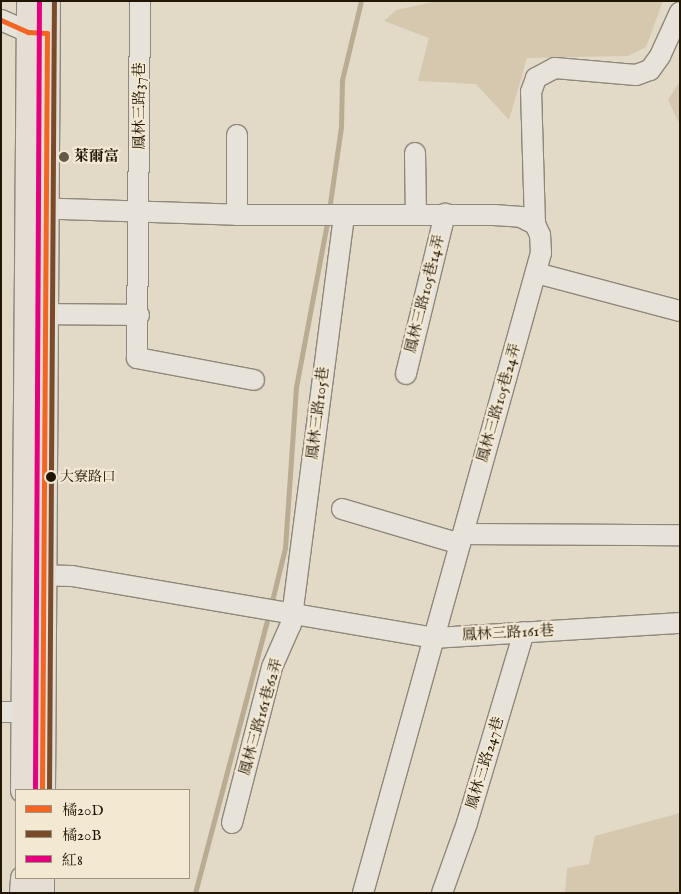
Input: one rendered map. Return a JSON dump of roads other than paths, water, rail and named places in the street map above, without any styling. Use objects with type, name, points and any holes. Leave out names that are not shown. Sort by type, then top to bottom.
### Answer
[{"type":"main road","points":[[28,1],[38,33]]},
{"type":"main road","points":[[42,789],[33,575],[38,33],[47,1]]},
{"type":"main road","points":[[23,789],[12,712],[33,575],[45,314],[36,208]]},
{"type":"main road","points":[[22,879],[22,893]]},
{"type":"main road","points":[[41,879],[41,893]]},
{"type":"street","name":"鳳林三路37巷","points":[[139,210],[140,1]]},
{"type":"street","name":"鳳林三路105巷24弄","points":[[462,539],[541,253],[540,235],[535,224],[531,92],[536,78],[555,68],[636,75],[650,70],[660,56],[680,12]]},
{"type":"street","points":[[1,20],[38,33]]},
{"type":"street","points":[[237,135],[237,215]]},
{"type":"street","points":[[415,153],[416,214]]},
{"type":"street","points":[[36,208],[139,210],[237,215],[445,214],[521,217],[535,224]]},
{"type":"street","points":[[139,210],[137,358],[254,380]]},
{"type":"street","name":"鳳林三路105巷14弄","points":[[406,374],[445,214]]},
{"type":"street","name":"鳳林三路105巷","points":[[289,611],[333,215]]},
{"type":"street","points":[[536,273],[680,311]]},
{"type":"street","points":[[45,314],[139,315]]},
{"type":"street","points":[[342,509],[462,539],[680,534]]},
{"type":"street","points":[[363,893],[462,539]]},
{"type":"street","name":"鳳林三路161巷","points":[[33,575],[72,576],[289,611],[434,638],[680,623]]},
{"type":"street","name":"鳳林三路161巷62弄","points":[[232,823],[272,667],[291,624],[289,611]]},
{"type":"street","name":"鳳林三路247巷","points":[[442,893],[467,823],[524,632]]},
{"type":"waterway","points":[[329,210],[341,127],[342,80],[361,1]]},
{"type":"waterway","points":[[271,605],[285,548],[296,387],[328,218]]},
{"type":"waterway","points":[[195,893],[269,613]]},
{"type":"place","name":"萊爾富","points":[[64,157]]},
{"type":"place","name":"大寮路口","points":[[51,477]]}]
